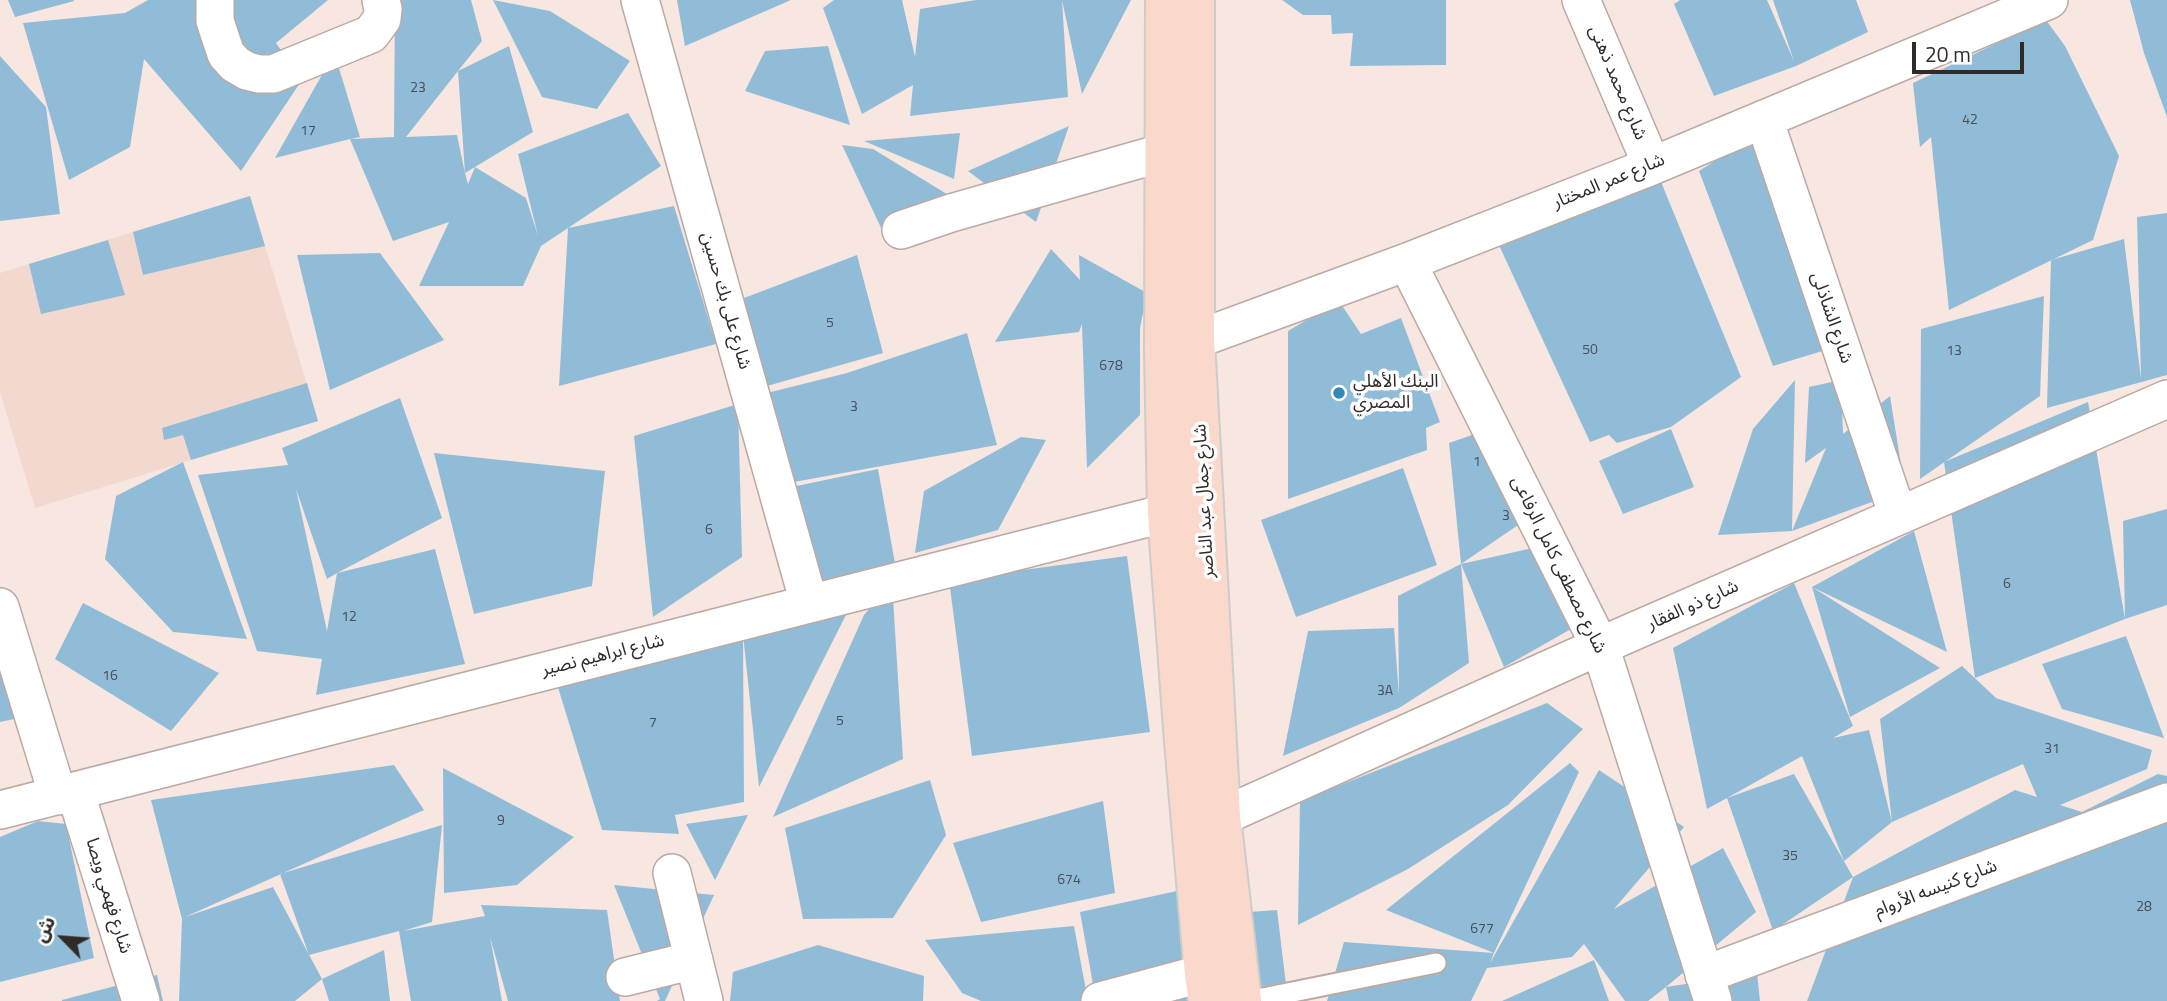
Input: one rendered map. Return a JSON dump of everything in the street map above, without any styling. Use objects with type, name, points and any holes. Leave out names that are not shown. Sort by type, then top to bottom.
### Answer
[{"type":"main road","name":"شارع جمال عبد الناصر","points":[[1166,0],[1166,152],[1180,346],[1205,503],[1221,817],[1216,980]]},
{"type":"main road","name":"شارع جمال عبد الناصر","points":[[1195,0],[1180,346],[1167,513],[1184,742],[1216,980],[1242,1001]]},
{"type":"street","points":[[215,0],[215,21],[226,54],[235,64],[259,74],[273,74],[371,34],[382,19],[381,0]]},
{"type":"street","name":"شارع على بك حسين","points":[[640,0],[809,603]]},
{"type":"street","name":"شارع محمد ذهنى","points":[[1581,0],[1652,166]]},
{"type":"street","name":"شارع عمر المختار","points":[[1180,346],[1407,262],[1652,166],[2049,0]]},
{"type":"street","name":"شارع الشاذلى","points":[[1763,119],[1898,516]]},
{"type":"street","points":[[901,230],[951,213],[1166,152]]},
{"type":"street","name":"شارع مصطفى كامل الرفاعى","points":[[1407,262],[1600,646],[1708,988]]},
{"type":"street","name":"شارع ذو الفقار","points":[[1221,817],[1600,646],[2167,399]]},
{"type":"street","name":"شارع ابراهيم نصير","points":[[0,810],[1205,503]]},
{"type":"street","name":"شارع فهمي ويصا","points":[[0,607],[141,1001]]},
{"type":"street","name":"شارع كنيسه الأروام","points":[[1708,988],[2167,802]]},
{"type":"street","points":[[672,873],[704,1001]]},
{"type":"street","points":[[625,977],[694,960]]},
{"type":"street","points":[[1100,1001],[1216,980]]},
{"type":"lane","points":[[1248,1001],[1436,963]]},
{"type":"shaded area","points":[[250,196],[318,421],[35,508],[0,392],[0,273]]},
{"type":"building","points":[[8,0],[73,0],[74,1],[15,17]]},
{"type":"building","points":[[148,0],[328,0],[276,43],[302,80],[241,171],[144,59],[130,147],[69,180],[23,23],[125,13]]},
{"type":"building","points":[[395,0],[471,0],[482,41],[406,137],[457,135],[468,184],[475,167],[526,198],[538,236],[518,154],[628,113],[661,166],[541,246],[523,286],[419,286],[449,222],[393,241],[350,139],[394,137]]},
{"type":"building","points":[[493,0],[550,11],[630,61],[597,109],[542,97]]},
{"type":"building","points":[[677,0],[791,0],[685,46]]},
{"type":"building","points":[[834,0],[902,0],[915,57],[920,9],[976,0],[1062,0],[1068,97],[910,116],[913,85],[862,114],[823,8]]},
{"type":"building","points":[[1062,0],[1131,0],[1082,94]]},
{"type":"building","points":[[1282,0],[1446,0],[1446,65],[1350,66],[1353,33],[1332,34],[1331,15],[1303,15]]},
{"type":"building","points":[[1680,0],[1767,0],[1794,61],[1773,0],[1856,0],[1868,32],[1796,66],[1714,96],[1674,4]]},
{"type":"building","points":[[2130,0],[2167,0],[2167,117],[2144,53]]},
{"type":"building","points":[[2046,20],[2065,46],[2119,156],[2093,240],[1949,310],[1931,137],[1920,147],[1913,83]]},
{"type":"building","points":[[509,46],[533,132],[465,173],[458,71]]},
{"type":"building","points":[[828,46],[850,125],[745,91],[765,51]]},
{"type":"building","points":[[0,56],[46,107],[60,214],[0,221]]},
{"type":"building","points":[[338,65],[360,137],[275,158],[323,73]]},
{"type":"building","points":[[1069,126],[1036,222],[968,171]]},
{"type":"building","points":[[960,133],[954,179],[864,141]]},
{"type":"building","points":[[1756,135],[1829,349],[1773,366],[1699,171]]},
{"type":"building","points":[[842,145],[873,149],[955,199],[884,234]]},
{"type":"building","points":[[1659,177],[1741,377],[1671,427],[1617,443],[1609,435],[1590,442],[1498,243]]},
{"type":"building","points":[[250,196],[265,246],[143,275],[133,232]]},
{"type":"building","points":[[674,206],[716,344],[559,386],[568,228]]},
{"type":"building","points":[[2167,213],[2167,375],[2047,408],[2051,260],[2124,239],[2141,379],[2137,217]]},
{"type":"building","points":[[108,240],[125,295],[41,314],[29,264]]},
{"type":"building","points":[[1051,249],[1080,280],[1079,255],[1147,293],[1140,328],[1140,415],[1087,468],[1082,324],[1079,332],[995,342]]},
{"type":"building","points":[[380,253],[444,340],[330,390],[297,255]]},
{"type":"building","points":[[857,255],[883,353],[760,388],[731,303]]},
{"type":"building","points":[[2044,296],[2040,396],[1920,479],[1921,329]]},
{"type":"building","points":[[1339,301],[1361,334],[1401,318],[1440,422],[1426,428],[1427,450],[1288,499],[1288,331]]},
{"type":"building","points":[[967,333],[997,445],[783,484],[759,395],[847,373]]},
{"type":"building","points":[[1795,380],[1792,531],[1718,535],[1753,429]]},
{"type":"building","points":[[1841,380],[1843,434],[1890,396],[1905,490],[1792,531],[1826,448],[1805,463],[1809,387]]},
{"type":"building","points":[[307,383],[318,421],[191,460],[183,435],[164,440],[162,428]]},
{"type":"building","points":[[400,398],[442,518],[337,573],[435,549],[465,664],[316,695],[322,659],[257,651],[198,475],[288,465],[282,448]],"holes":[[[296,489],[327,579],[337,573],[327,631]]]},
{"type":"building","points":[[2088,402],[2125,619],[1975,678],[1944,462]]},
{"type":"building","points":[[738,404],[742,557],[653,617],[634,436]]},
{"type":"building","points":[[1671,429],[1694,487],[1623,514],[1599,461]]},
{"type":"building","points":[[1475,434],[1521,523],[1461,564],[1449,443]]},
{"type":"building","points":[[1021,437],[1046,440],[998,530],[915,553],[924,491]]},
{"type":"building","points":[[434,453],[605,471],[592,586],[474,614]]},
{"type":"building","points":[[183,462],[247,639],[173,632],[105,559],[116,496]]},
{"type":"building","points":[[1403,468],[1437,565],[1296,617],[1261,520]]},
{"type":"building","points":[[878,469],[896,569],[815,592],[782,489]]},
{"type":"building","points":[[2167,509],[2167,605],[2125,619],[2123,521]]},
{"type":"building","points":[[1914,531],[1947,652],[1812,587]]},
{"type":"building","points":[[1533,548],[1571,629],[1504,667],[1461,564]]},
{"type":"building","points":[[1127,556],[1150,732],[972,756],[949,580]]},
{"type":"building","points":[[1461,564],[1469,663],[1399,708],[1283,756],[1308,631],[1394,628],[1399,696],[1398,596]]},
{"type":"building","points":[[892,582],[903,759],[773,817],[864,615]]},
{"type":"building","points":[[1794,583],[1853,726],[1833,738],[1869,730],[1892,822],[1844,861],[1802,756],[1707,809],[1673,648]]},
{"type":"building","points":[[1812,587],[1940,668],[1850,717]]},
{"type":"building","points":[[83,603],[219,673],[171,731],[55,659]]},
{"type":"building","points":[[849,609],[759,787],[743,634],[744,802],[675,815],[679,834],[602,830],[556,681],[743,630]]},
{"type":"building","points":[[2126,636],[2164,738],[2062,709],[2042,664]]},
{"type":"building","points":[[0,653],[19,718],[0,722]]},
{"type":"building","points":[[1962,666],[1996,698],[2152,750],[2147,769],[2060,805],[2082,812],[2158,774],[2167,776],[2167,1001],[1807,1001],[1853,877],[2015,790],[2037,797],[2023,764],[1892,822],[1880,719]]},
{"type":"building","points":[[1547,703],[1583,729],[1508,805],[1408,869],[1298,925],[1300,801]]},
{"type":"building","points":[[1570,763],[1579,772],[1494,953],[1386,910]]},
{"type":"building","points":[[394,765],[424,810],[185,917],[273,887],[322,979],[295,1001],[179,1001],[182,919],[151,800]]},
{"type":"building","points":[[443,768],[574,837],[517,885],[444,893]]},
{"type":"building","points":[[1599,770],[1684,827],[1614,909],[1723,848],[1756,912],[1648,1001],[1625,1001],[1584,944],[1572,957],[1487,968],[1471,1001],[1327,1001],[1344,942],[1494,953],[1490,963]]},
{"type":"building","points":[[1794,774],[1853,877],[1773,931],[1727,798]]},
{"type":"building","points":[[930,780],[946,835],[893,918],[803,919],[785,828]]},
{"type":"building","points":[[1103,801],[1115,893],[981,922],[953,843]]},
{"type":"building","points":[[748,815],[715,880],[686,824]]},
{"type":"building","points":[[38,821],[66,824],[94,958],[0,982],[0,837]]},
{"type":"building","points":[[442,825],[432,922],[403,931],[485,916],[481,905],[607,910],[620,1001],[508,1001],[490,937],[502,1001],[411,1001],[399,931],[309,955],[280,874]]},
{"type":"building","points":[[614,885],[714,895],[665,1001],[657,1001],[660,999]]},
{"type":"building","points":[[1177,891],[1180,917],[1277,910],[1288,1001],[1096,1001],[1080,912]]},
{"type":"building","points":[[1074,926],[1088,1001],[981,1001],[962,993],[925,940]]},
{"type":"building","points":[[818,945],[924,976],[923,1001],[730,1001],[733,972]]},
{"type":"building","points":[[384,950],[390,1001],[329,1001],[322,979]]},
{"type":"building","points":[[1594,960],[1609,1001],[1502,1001]]},
{"type":"building","points":[[1757,973],[1760,1001],[1669,1001],[1666,987]]},
{"type":"building","points":[[157,975],[163,1001],[62,1001],[62,1000]]},
{"type":"place","name":"البنك الأهلي المصري","points":[[1339,393]]}]
